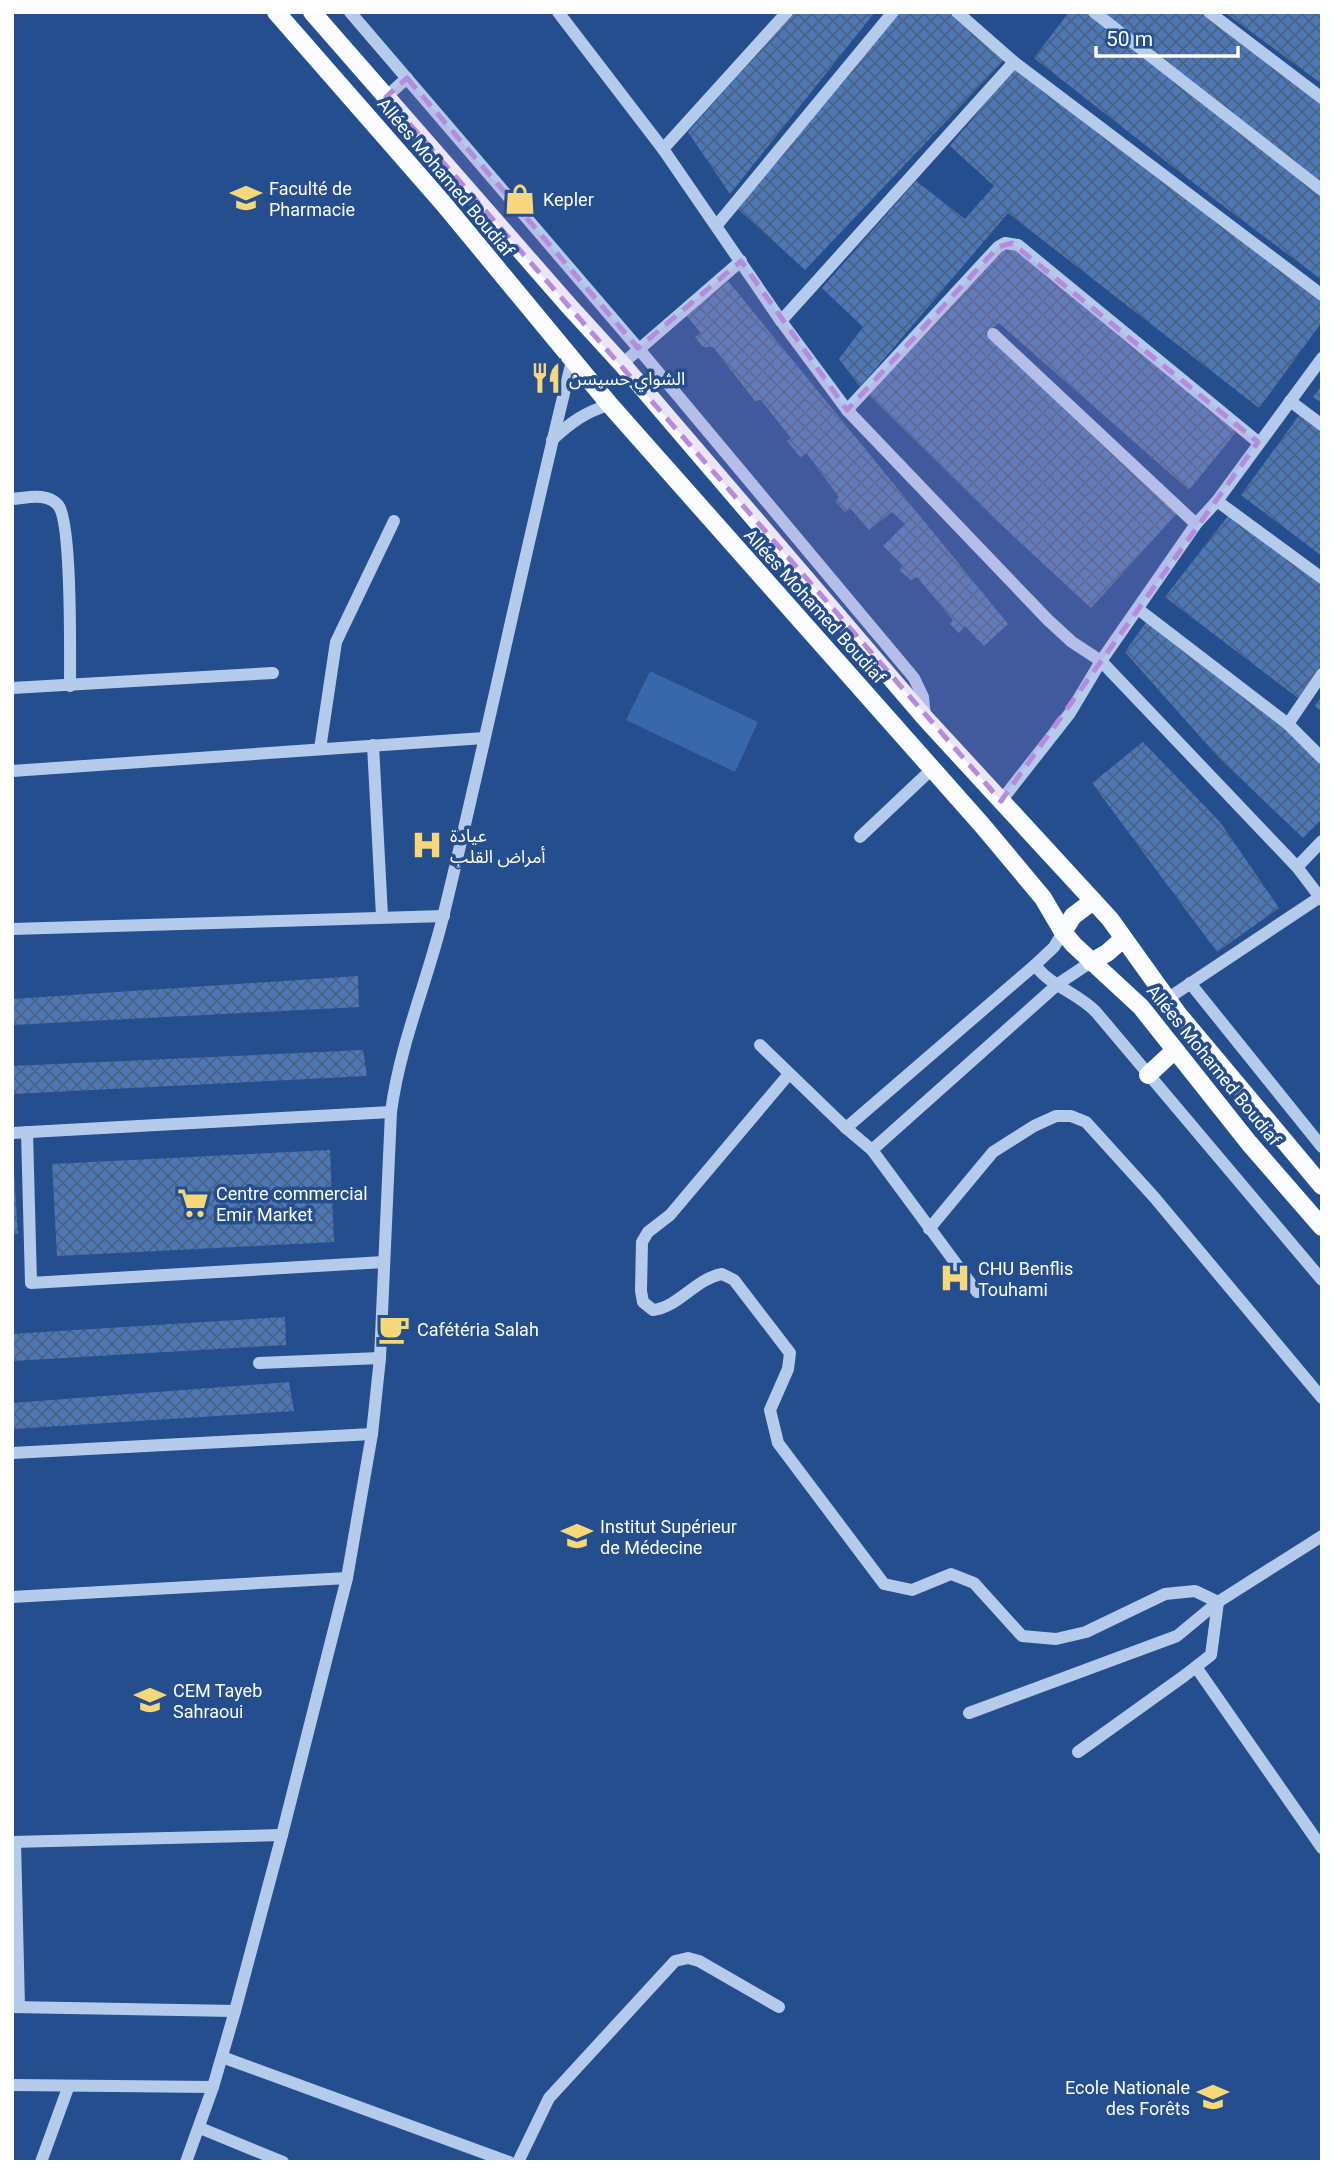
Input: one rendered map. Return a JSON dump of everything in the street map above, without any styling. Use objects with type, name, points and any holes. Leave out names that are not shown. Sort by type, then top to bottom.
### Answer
[{"type":"main road","name":"Allées Mohamed Boudiaf","points":[[276,12],[443,204],[610,405],[1043,898],[1063,932],[1091,962],[1131,995],[1249,1143],[1322,1227]]},
{"type":"main road","name":"Allées Mohamed Boudiaf","points":[[312,12],[622,364],[925,718],[1110,919],[1167,999],[1322,1186]]},
{"type":"main road","points":[[1063,932],[1073,916],[1093,901]]},
{"type":"main road","points":[[1091,962],[1123,939]]},
{"type":"main road","points":[[1148,1075],[1175,1050]]},
{"type":"street","points":[[350,12],[638,348],[914,678],[923,697],[925,718]]},
{"type":"street","points":[[558,12],[663,149],[781,321],[847,410],[1048,620],[1072,642],[1101,661],[1297,867],[1321,898],[1167,999]]},
{"type":"street","points":[[663,149],[787,12]]},
{"type":"street","points":[[717,225],[893,12]]},
{"type":"street","points":[[957,12],[1014,62],[1322,295]]},
{"type":"street","points":[[1094,12],[1322,190]]},
{"type":"street","points":[[1209,12],[1322,98]]},
{"type":"street","points":[[781,321],[1014,62]]},
{"type":"street","points":[[386,97],[407,78]]},
{"type":"street","points":[[847,410],[999,247],[1012,243],[1018,245],[1258,442]]},
{"type":"street","points":[[622,364],[741,261]]},
{"type":"street","points":[[993,334],[1196,524]]},
{"type":"street","points":[[1001,801],[1063,723],[1101,661],[1196,524],[1217,501],[1322,358]]},
{"type":"street","points":[[186,2162],[200,2128],[235,2011],[347,1578],[372,1434],[380,1358],[391,1112],[403,1048],[444,916],[572,361]]},
{"type":"street","points":[[1290,401],[1322,425]]},
{"type":"street","points":[[552,440],[586,413],[610,405]]},
{"type":"street","points":[[12,499],[52,499],[63,512],[67,557],[70,686]]},
{"type":"street","points":[[1217,501],[1322,578]]},
{"type":"street","points":[[320,749],[336,642],[394,521]]},
{"type":"street","points":[[1138,610],[1288,724],[1322,758]]},
{"type":"street","points":[[12,688],[273,673]]},
{"type":"street","points":[[1288,724],[1322,674]]},
{"type":"street","points":[[12,771],[484,738]]},
{"type":"street","points":[[373,745],[383,916]]},
{"type":"street","points":[[860,837],[932,769]]},
{"type":"street","points":[[1297,867],[1322,841]]},
{"type":"street","points":[[12,929],[444,916]]},
{"type":"street","points":[[846,1128],[1035,965],[1054,947],[1063,932]]},
{"type":"street","points":[[872,1150],[1058,984],[1091,962]]},
{"type":"street","points":[[1035,965],[1043,974],[1083,999],[1096,1012],[1322,1280]]},
{"type":"street","points":[[1190,984],[1322,1147]]},
{"type":"street","points":[[760,1045],[872,1150],[977,1292]]},
{"type":"street","points":[[789,1074],[670,1215],[648,1231],[642,1241],[643,1302],[653,1310],[663,1309],[708,1276],[722,1273],[734,1280],[790,1353],[788,1369],[770,1410],[778,1443],[884,1584],[912,1590],[951,1574],[974,1583],[1022,1636],[1056,1639],[1086,1632],[1165,1594],[1195,1591],[1219,1602]]},
{"type":"street","points":[[12,1133],[391,1112]]},
{"type":"street","points":[[929,1229],[993,1152],[1034,1126],[1056,1116],[1071,1116],[1086,1122],[1154,1197],[1322,1398]]},
{"type":"street","points":[[27,1132],[31,1283],[384,1262]]},
{"type":"street","points":[[259,1363],[380,1358]]},
{"type":"street","points":[[12,1453],[372,1434]]},
{"type":"street","points":[[969,1713],[1177,1636],[1219,1602],[1322,1536]]},
{"type":"street","points":[[12,1597],[347,1578]]},
{"type":"street","points":[[1077,1752],[1211,1655],[1219,1602]]},
{"type":"street","points":[[1196,1667],[1322,1848]]},
{"type":"street","points":[[235,2011],[16,2007],[13,1842],[282,1835]]},
{"type":"street","points":[[518,2162],[549,2098],[675,1961],[688,1958],[699,1961],[779,2007]]},
{"type":"street","points":[[222,2057],[509,2162]]},
{"type":"street","points":[[12,2085],[68,2088],[213,2087]]},
{"type":"street","points":[[41,2162],[68,2088]]},
{"type":"street","points":[[200,2128],[283,2162]]},
{"type":"highlighted area","points":[[407,78],[638,348],[741,261],[847,410],[998,247],[1012,243],[1258,442],[1001,801],[386,97]]},
{"type":"shaded area","points":[[650,671],[758,722],[735,772],[626,720]]},
{"type":"building","points":[[794,12],[875,12],[730,194],[688,132]]},
{"type":"building","points":[[896,12],[952,12],[1005,59],[805,270],[737,208]]},
{"type":"building","points":[[1069,12],[1091,12],[1322,194],[1322,280],[1034,58]]},
{"type":"building","points":[[1098,12],[1204,12],[1322,101],[1322,187]]},
{"type":"building","points":[[1224,12],[1322,12],[1322,84]]},
{"type":"building","points":[[1015,67],[1322,302],[1322,322],[1259,408],[1008,213],[860,387],[839,359],[863,327],[822,288],[916,181],[965,219],[994,186],[950,146]]},
{"type":"building","points":[[1005,243],[1015,248],[1236,432],[1189,490],[999,323],[985,334],[1178,512],[1091,608],[996,520],[865,391]]},
{"type":"building","points":[[728,281],[1008,624],[984,646],[965,626],[959,633],[950,624],[953,620],[917,577],[911,580],[899,570],[903,566],[883,546],[905,524],[892,512],[869,530],[851,509],[845,512],[835,501],[839,497],[807,454],[800,457],[787,441],[791,438],[761,400],[755,401],[713,347],[703,347],[695,337],[701,333],[685,314]]},
{"type":"building","points":[[1322,385],[1322,403],[1313,397]]},
{"type":"building","points":[[1300,414],[1322,430],[1322,556],[1241,495]]},
{"type":"building","points":[[1228,516],[1322,584],[1322,663],[1298,698],[1165,597]]},
{"type":"building","points":[[1149,618],[1322,758],[1322,819],[1303,838],[1218,757],[1125,652]]},
{"type":"building","points":[[1322,696],[1322,712],[1315,706]]},
{"type":"building","points":[[1143,742],[1220,822],[1279,908],[1217,952],[1092,783]]},
{"type":"building","points":[[358,976],[359,1007],[12,1025],[12,999]]},
{"type":"building","points":[[363,1050],[367,1076],[12,1094],[12,1066]]},
{"type":"building","name":"Centre commercial Emir Market","points":[[330,1150],[334,1242],[57,1256],[52,1164]]},
{"type":"building","points":[[14,1173],[18,1234],[12,1234]]},
{"type":"building","points":[[285,1317],[286,1345],[12,1361],[12,1334]]},
{"type":"building","points":[[289,1382],[294,1411],[12,1429],[12,1403]]},
{"type":"place","name":"Faculté de Pharmacie","points":[[246,198]]},
{"type":"place","name":"Kepler","points":[[520,199]]},
{"type":"place","name":"الشواي حسيسن","points":[[546,378]]},
{"type":"place","name":"عيادة أمراض القلب","points":[[427,845]]},
{"type":"place","name":"Centre commercial Emir Market","points":[[193,1203]]},
{"type":"place","name":"CHU Benflis Touhami","points":[[955,1278]]},
{"type":"place","name":"Cafétéria Salah","points":[[394,1329]]},
{"type":"place","name":"Institut Supérieur de Médecine","points":[[577,1536]]},
{"type":"place","name":"CEM Tayeb Sahraoui","points":[[150,1700]]},
{"type":"place","name":"Ecole Nationale des Forêts","points":[[1213,2097]]}]
